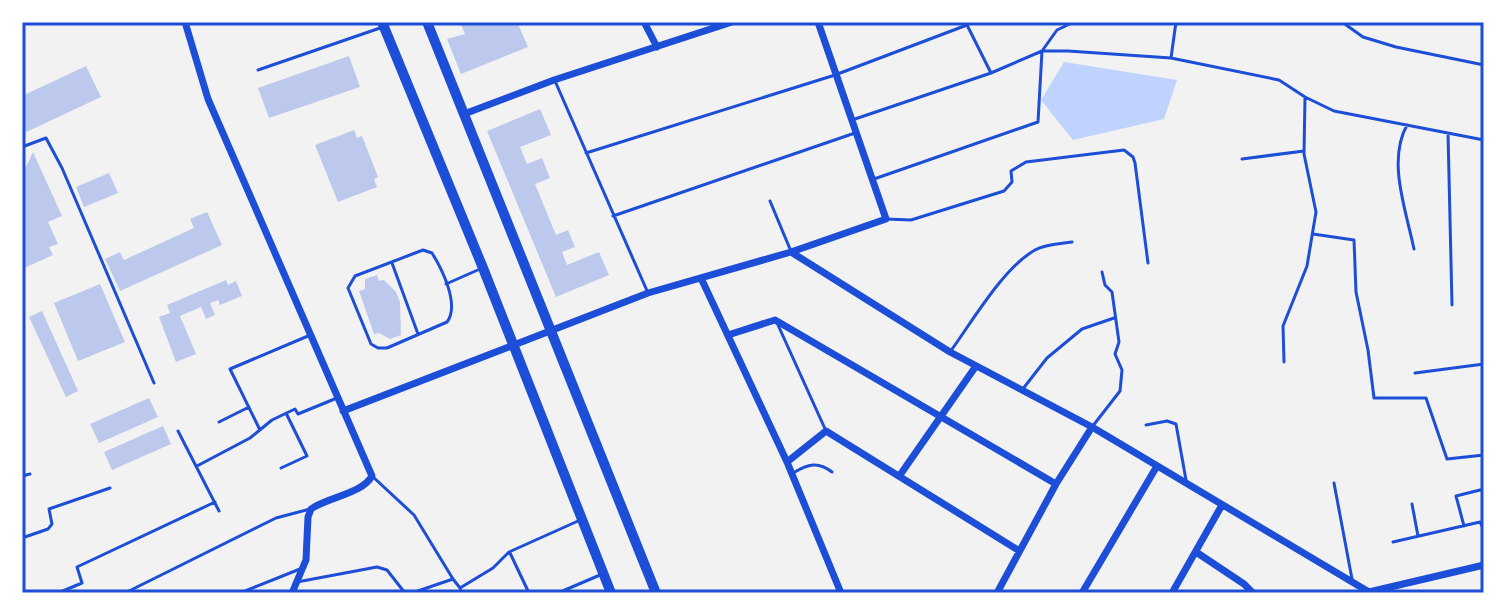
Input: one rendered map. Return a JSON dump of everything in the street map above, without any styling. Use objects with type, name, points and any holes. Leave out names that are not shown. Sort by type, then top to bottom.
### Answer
[{"type":"main road","points":[[427,22],[656,593]]},
{"type":"main road","points":[[383,24],[611,593]]},
{"type":"street","points":[[185,22],[208,99],[372,476],[361,487],[311,509],[304,567],[292,593]]},
{"type":"street","points":[[644,22],[657,47]]},
{"type":"street","points":[[464,114],[554,80],[732,22]]},
{"type":"street","points":[[343,411],[648,293],[791,252],[886,219],[818,22]]},
{"type":"street","points":[[791,252],[950,352],[1092,427],[1369,593],[1484,565]]},
{"type":"street","points":[[701,278],[787,462],[841,593]]},
{"type":"street","points":[[728,335],[775,320],[1056,484]]},
{"type":"street","points":[[900,475],[976,366]]},
{"type":"street","points":[[997,593],[1018,550],[1092,427]]},
{"type":"street","points":[[787,462],[826,431],[1018,550]]},
{"type":"street","points":[[1082,593],[1157,466]]},
{"type":"street","points":[[1172,593],[1222,505]]},
{"type":"street","points":[[1196,552],[1253,593]]},
{"type":"lane","points":[[1056,22],[1057,30]]},
{"type":"lane","points":[[872,180],[1038,122],[1042,51],[1057,30],[1074,22]]},
{"type":"lane","points":[[1171,58],[1176,22]]},
{"type":"lane","points":[[1342,22],[1363,37],[1396,47],[1484,65]]},
{"type":"lane","points":[[258,70],[383,24]]},
{"type":"lane","points":[[586,153],[835,75],[967,25],[991,73]]},
{"type":"lane","points":[[851,120],[991,73],[1042,51],[1068,51],[1171,58],[1279,80],[1334,111],[1484,140]]},
{"type":"lane","points":[[554,80],[648,293]]},
{"type":"lane","points":[[1284,362],[1283,326],[1307,266],[1316,212],[1304,151],[1305,97]]},
{"type":"lane","points":[[1407,125],[1400,138],[1398,158],[1401,189],[1414,249]]},
{"type":"lane","points":[[613,216],[855,133]]},
{"type":"lane","points":[[1448,133],[1452,305]]},
{"type":"lane","points":[[22,147],[46,138],[62,168],[154,383]]},
{"type":"lane","points":[[886,219],[911,220],[1004,191],[1012,182],[1011,171],[1026,162],[1124,150],[1135,163],[1148,263]]},
{"type":"lane","points":[[1242,159],[1304,151]]},
{"type":"lane","points":[[770,201],[791,252]]},
{"type":"lane","points":[[1313,234],[1354,240],[1356,292],[1374,398],[1426,398],[1447,459],[1484,455]]},
{"type":"lane","points":[[950,352],[1022,260],[1040,248],[1072,242]]},
{"type":"lane","points":[[423,250],[432,253],[452,305],[452,315],[447,322],[387,348],[378,348],[371,344],[348,288],[355,276],[392,263],[423,250]]},
{"type":"lane","points":[[392,263],[418,334]]},
{"type":"lane","points":[[445,284],[483,268]]},
{"type":"lane","points":[[1092,427],[1120,391],[1122,370],[1115,354],[1119,342],[1112,292],[1105,285],[1102,272]]},
{"type":"lane","points":[[1022,390],[1047,358],[1082,329],[1116,318]]},
{"type":"lane","points":[[775,320],[826,431]]},
{"type":"lane","points":[[260,431],[230,369],[311,335]]},
{"type":"lane","points":[[1415,373],[1484,364]]},
{"type":"lane","points":[[197,466],[286,413],[295,409],[298,414],[337,398]]},
{"type":"lane","points":[[219,422],[249,407]]},
{"type":"lane","points":[[281,468],[307,456],[286,413]]},
{"type":"lane","points":[[1146,425],[1171,421],[1177,426],[1186,484]]},
{"type":"lane","points":[[178,431],[219,511]]},
{"type":"lane","points":[[791,474],[812,464],[821,465],[832,472]]},
{"type":"lane","points":[[22,476],[30,474]]},
{"type":"lane","points":[[372,476],[414,515],[462,593]]},
{"type":"lane","points":[[1334,483],[1353,582]]},
{"type":"lane","points":[[22,538],[48,529],[52,524],[49,509],[110,488]]},
{"type":"lane","points":[[1464,526],[1456,496],[1484,489]]},
{"type":"lane","points":[[58,593],[82,583],[77,567],[215,502]]},
{"type":"lane","points":[[1412,504],[1418,536]]},
{"type":"lane","points":[[125,593],[276,518],[311,509]]},
{"type":"lane","points":[[460,588],[493,568],[509,552],[581,520]]},
{"type":"lane","points":[[1393,542],[1480,522],[1484,530]]},
{"type":"lane","points":[[509,552],[529,593]]},
{"type":"lane","points":[[240,593],[304,567]]},
{"type":"lane","points":[[297,582],[377,567],[387,570],[405,593]]},
{"type":"lane","points":[[558,593],[603,573]]},
{"type":"lane","points":[[412,593],[453,579]]},
{"type":"water","points":[[1064,62],[1177,80],[1164,119],[1073,140],[1041,100]]},
{"type":"building","points":[[460,22],[521,22],[518,24],[528,47],[461,74],[447,39],[465,34]]},
{"type":"building","points":[[349,56],[360,87],[269,118],[258,88]]},
{"type":"building","points":[[86,66],[101,97],[22,134],[22,96]]},
{"type":"building","points":[[540,109],[551,135],[520,147],[527,164],[542,158],[550,178],[535,184],[556,235],[568,230],[575,247],[562,252],[567,265],[599,252],[609,275],[556,297],[487,131]]},
{"type":"building","points":[[354,130],[357,138],[362,136],[378,177],[374,179],[377,187],[338,202],[315,145]]},
{"type":"building","points":[[33,152],[62,216],[48,222],[58,244],[49,247],[53,255],[22,269],[22,175]]},
{"type":"building","points":[[109,173],[118,193],[84,207],[76,187]]},
{"type":"building","points":[[207,212],[222,245],[120,291],[105,259],[120,252],[124,260],[194,228],[190,219]]},
{"type":"building","points":[[377,275],[379,281],[384,280],[396,292],[400,302],[401,335],[390,339],[379,333],[374,334],[359,291],[365,289],[365,279]]},
{"type":"building","points":[[226,280],[228,285],[236,281],[242,296],[220,305],[218,300],[210,303],[215,315],[206,319],[201,307],[180,316],[196,354],[176,362],[159,317],[170,313],[167,305]]},
{"type":"building","points":[[100,284],[125,342],[78,361],[54,303]]},
{"type":"building","points":[[42,311],[78,391],[66,397],[29,317]]},
{"type":"building","points":[[149,398],[158,417],[99,443],[90,424]]},
{"type":"building","points":[[163,426],[171,444],[112,470],[104,452]]}]
